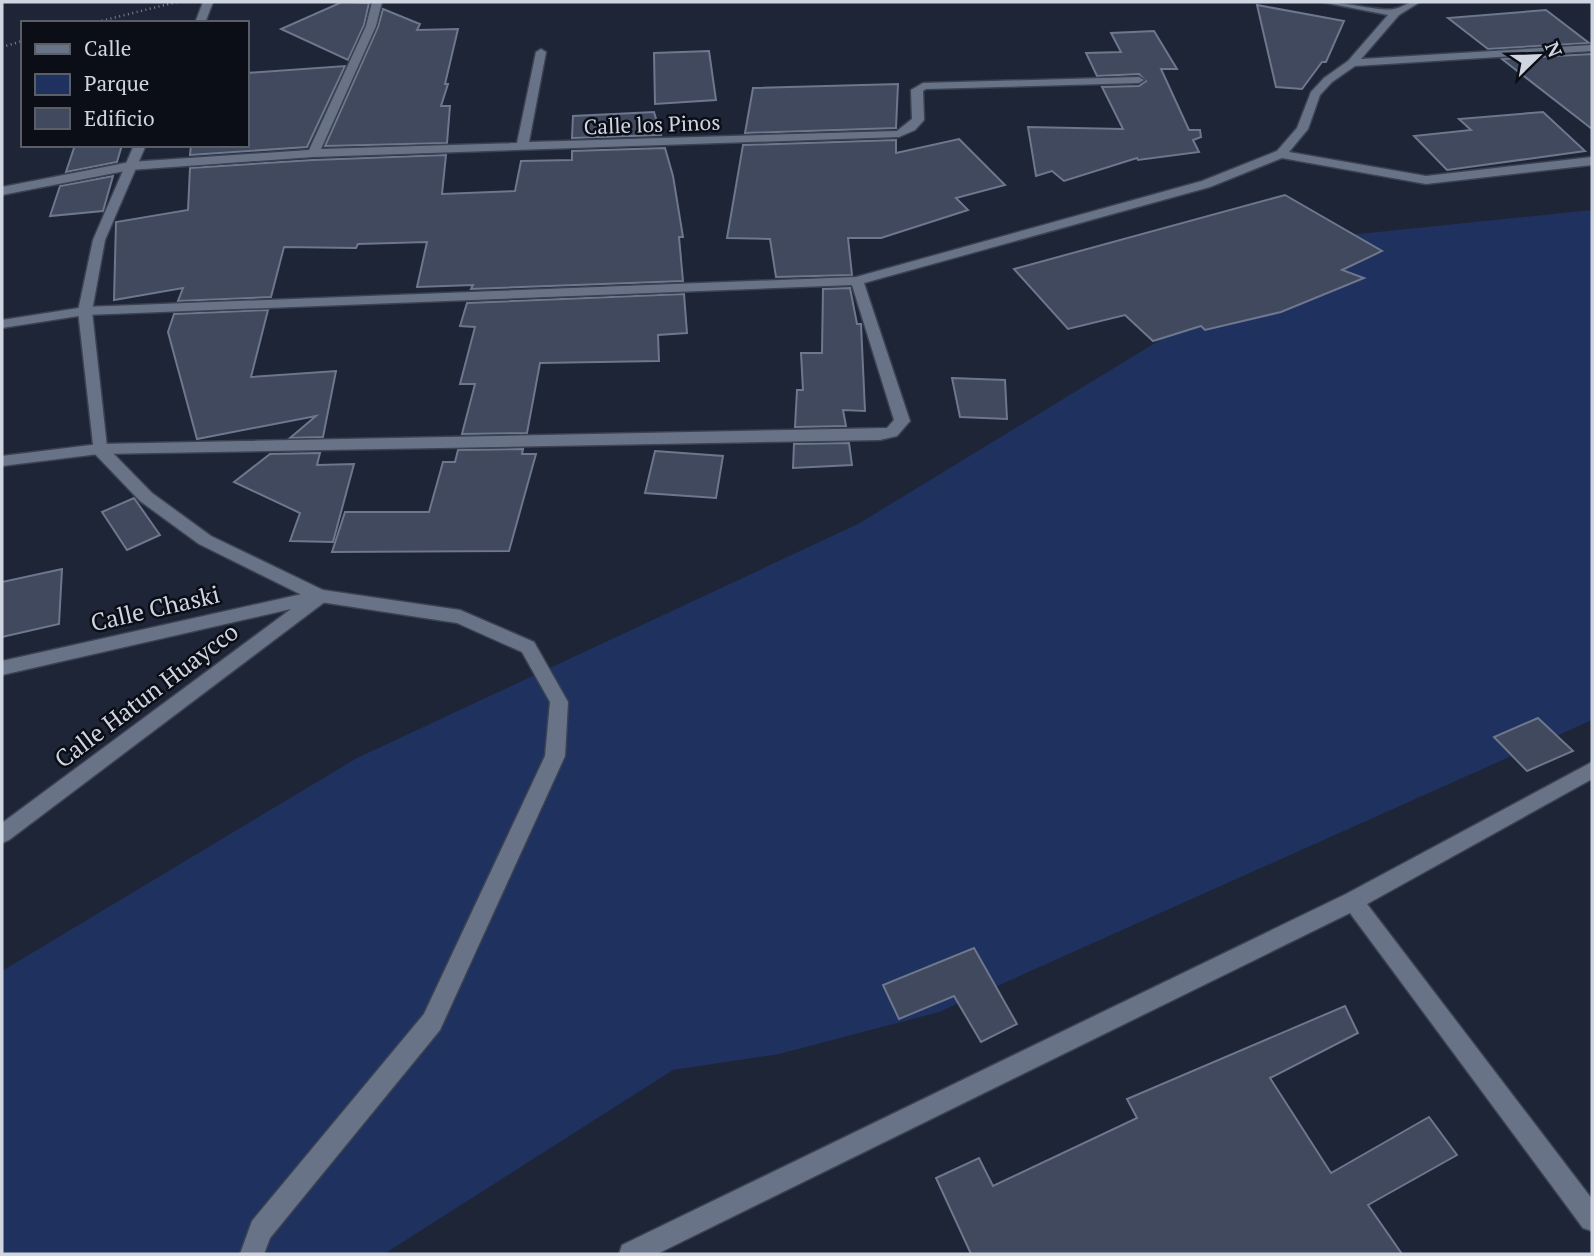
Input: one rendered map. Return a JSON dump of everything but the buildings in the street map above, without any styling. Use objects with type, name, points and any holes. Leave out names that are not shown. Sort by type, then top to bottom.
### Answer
[{"type":"street","points":[[201,21],[208,2]]},
{"type":"street","points":[[313,153],[371,26],[377,2]]},
{"type":"street","points":[[1327,2],[1395,13]]},
{"type":"street","points":[[2,324],[85,311],[857,281],[1206,184],[1281,154],[1302,129],[1315,94],[1328,80],[1352,64],[1395,13],[1415,2]]},
{"type":"street","points":[[1352,64],[1592,48]]},
{"type":"street","points":[[522,148],[541,52]]},
{"type":"street","name":"Calle los Pinos","points":[[2,191],[130,166],[313,153],[899,134],[911,128],[918,120],[916,90],[923,86],[1139,80]]},
{"type":"street","points":[[139,147],[99,240],[85,311],[99,449],[146,498],[205,540],[320,596],[460,617],[528,647],[559,702],[555,756],[432,1022],[261,1230],[252,1254]]},
{"type":"street","points":[[1281,154],[1426,180],[1592,161]]},
{"type":"street","points":[[2,461],[99,449],[880,435],[892,432],[902,421],[857,281]]},
{"type":"street","name":"Calle Chaski","points":[[2,668],[320,596]]},
{"type":"street","name":"Calle Hatun Huaycco","points":[[2,834],[320,596]]},
{"type":"street","points":[[631,1254],[1353,901],[1592,770]]},
{"type":"street","points":[[1353,901],[1592,1219]]},
{"type":"path","points":[[101,21],[177,2]]},
{"type":"path","points":[[2,47],[21,42]]},
{"type":"green space","points":[[1592,210],[1592,720],[939,1012],[779,1054],[673,1070],[384,1254],[2,1254],[2,971],[357,758],[858,524],[1329,237]]}]
